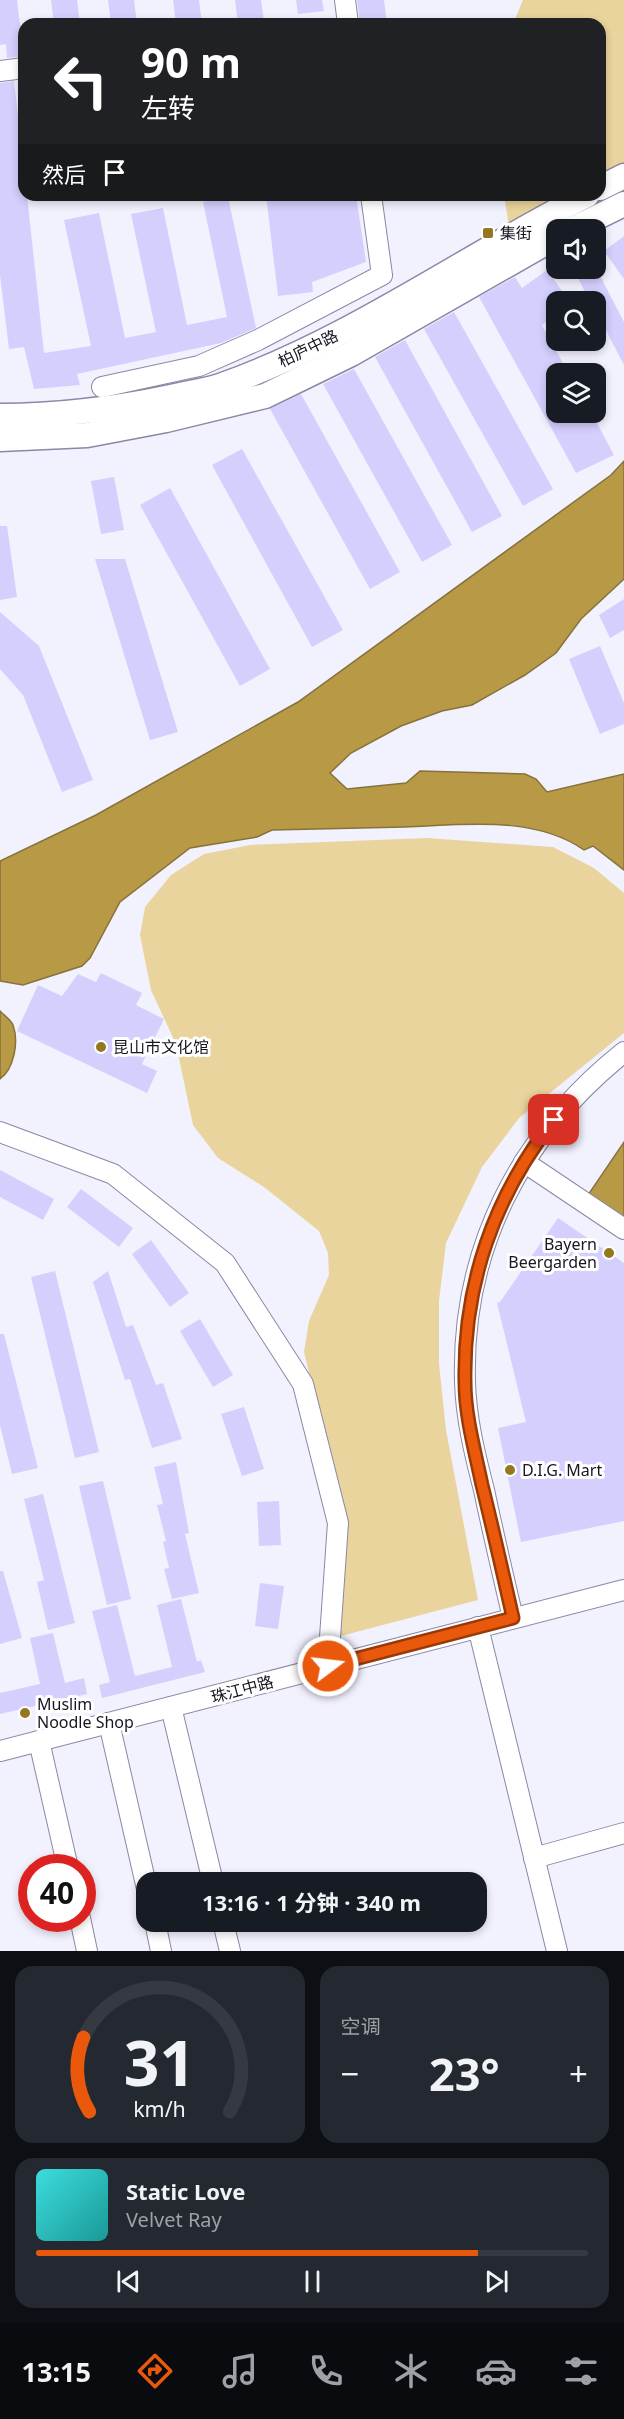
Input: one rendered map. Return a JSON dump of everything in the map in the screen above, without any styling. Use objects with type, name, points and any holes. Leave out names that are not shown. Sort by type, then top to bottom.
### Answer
[{"type":"main road","points":[[606,185],[624,176]]},
{"type":"main road","name":"柏庐中路","points":[[0,416],[51,416],[104,409],[218,386],[280,362],[340,333],[576,201]]},
{"type":"main road","points":[[593,219],[624,204]]},
{"type":"main road","name":"柏庐中路","points":[[0,439],[87,435],[166,420],[265,396],[351,354],[546,243]]},
{"type":"street","points":[[345,0],[347,18]]},
{"type":"street","points":[[0,71],[18,69]]},
{"type":"street","points":[[102,387],[199,366],[258,340],[382,275],[372,201]]},
{"type":"street","points":[[513,1618],[472,1440],[465,1383],[467,1326],[474,1278],[486,1240],[524,1162],[567,1103],[624,1052]]},
{"type":"street","points":[[0,1132],[113,1174],[225,1263],[303,1384],[338,1523],[328,1666]]},
{"type":"street","points":[[524,1162],[624,1228]]},
{"type":"street","name":"珠江中路","points":[[0,1751],[624,1590]]},
{"type":"street","points":[[478,1627],[557,1951]]},
{"type":"street","points":[[171,1707],[211,1872]]},
{"type":"street","points":[[109,1723],[143,1872]]},
{"type":"street","points":[[39,1741],[65,1854]]},
{"type":"street","points":[[534,1858],[624,1833]]},
{"type":"street","points":[[83,1932],[87,1951]]},
{"type":"street","points":[[156,1932],[161,1951]]},
{"type":"street","points":[[225,1932],[230,1951]]},
{"type":"shaded area","points":[[523,0],[624,0],[624,165],[606,175],[606,18],[516,18]]},
{"type":"shaded area","points":[[505,201],[557,201],[509,227]]},
{"type":"shaded area","points":[[624,461],[624,579],[581,619],[556,653],[525,675],[472,705],[442,711],[401,726],[351,753],[330,773],[347,789],[406,783],[420,771],[525,774],[536,779],[547,792],[624,774],[624,870],[593,846],[584,850],[543,831],[521,827],[474,824],[272,830],[257,837],[190,848],[120,902],[90,958],[82,966],[23,985],[0,981],[0,861],[96,815],[298,702],[611,475]]},
{"type":"shaded area","points":[[427,838],[553,847],[594,868],[624,893],[624,1033],[519,1118],[482,1167],[446,1243],[439,1301],[439,1364],[446,1430],[478,1600],[337,1637],[345,1517],[304,1352],[309,1321],[329,1275],[328,1253],[319,1231],[264,1187],[218,1158],[193,1125],[176,1044],[151,990],[140,935],[145,907],[171,875],[204,854],[250,845]]},
{"type":"shaded area","points":[[0,1011],[12,1023],[15,1032],[15,1047],[9,1069],[0,1079]]},
{"type":"shaded area","points":[[624,1142],[624,1224],[586,1198]]},
{"type":"building","points":[[0,0],[17,0],[19,18],[18,57],[7,58],[6,44],[0,45]]},
{"type":"building","points":[[51,0],[77,0],[79,18],[53,18]]},
{"type":"building","points":[[108,0],[134,0],[136,18],[110,18]]},
{"type":"building","points":[[173,0],[199,0],[201,18],[175,18]]},
{"type":"building","points":[[235,0],[261,0],[263,18],[237,18]]},
{"type":"building","points":[[296,0],[322,0],[324,11],[298,14]]},
{"type":"building","points":[[357,0],[384,0],[386,18],[359,18]]},
{"type":"building","points":[[14,81],[18,116],[18,201],[28,201],[44,353],[91,346],[64,220],[99,213],[125,338],[156,332],[131,214],[163,208],[187,325],[227,317],[203,202],[229,201],[256,328],[221,343],[77,374],[80,385],[34,389],[24,347],[9,349],[0,275],[0,83]]},
{"type":"building","points":[[267,201],[357,201],[366,262],[312,282],[313,292],[278,296]]},
{"type":"building","points":[[624,236],[624,279],[606,254],[606,250]]},
{"type":"building","points":[[546,271],[546,279],[553,279],[562,291],[546,291],[546,322],[542,325],[546,332],[546,351],[556,351],[563,363],[546,363],[546,419],[479,297],[515,277],[522,288]]},
{"type":"building","points":[[578,279],[602,279],[624,322],[624,365],[606,330],[606,291],[584,291]]},
{"type":"building","points":[[454,312],[553,489],[523,506],[424,329]]},
{"type":"building","points":[[405,340],[502,516],[472,532],[375,357]]},
{"type":"building","points":[[354,369],[452,545],[422,562],[323,384]]},
{"type":"building","points":[[301,394],[400,572],[370,589],[270,409]]},
{"type":"building","points":[[548,423],[597,423],[614,455],[576,473]]},
{"type":"building","points":[[242,449],[343,630],[312,647],[212,465]]},
{"type":"building","points":[[114,477],[124,530],[101,534],[91,481]]},
{"type":"building","points":[[170,488],[270,669],[240,686],[140,505]]},
{"type":"building","points":[[0,526],[7,526],[17,597],[0,600]]},
{"type":"building","points":[[95,559],[125,559],[178,732],[150,740]]},
{"type":"building","points":[[624,599],[624,630],[610,638],[599,615]]},
{"type":"building","points":[[0,612],[39,646],[93,780],[62,792],[23,695],[0,669]]},
{"type":"building","points":[[600,646],[624,703],[624,724],[600,734],[569,659]]},
{"type":"building","name":"昆山市文化馆","points":[[101,973],[142,993],[136,1005],[164,1019],[142,1064],[157,1071],[147,1093],[17,1031],[38,985],[62,996],[78,974],[96,982]]},
{"type":"building","points":[[0,1170],[54,1199],[43,1220],[0,1197]]},
{"type":"building","points":[[81,1189],[133,1228],[119,1247],[67,1207]]},
{"type":"building","points":[[558,1218],[624,1263],[624,1521],[521,1542],[498,1428],[526,1422],[497,1303],[500,1302]]},
{"type":"building","points":[[151,1240],[189,1293],[170,1307],[132,1254]]},
{"type":"building","points":[[55,1271],[99,1452],[75,1458],[31,1277]]},
{"type":"building","points":[[108,1271],[126,1327],[133,1325],[156,1385],[163,1383],[182,1439],[152,1448],[130,1379],[125,1380],[93,1282]]},
{"type":"building","points":[[200,1319],[233,1375],[213,1387],[180,1331]]},
{"type":"building","points":[[0,1334],[4,1334],[38,1468],[12,1474],[0,1425]]},
{"type":"building","points":[[244,1407],[264,1469],[242,1476],[221,1414]]},
{"type":"building","points":[[176,1462],[189,1533],[185,1534],[199,1593],[172,1599],[164,1569],[169,1568],[163,1542],[166,1541],[157,1505],[163,1504],[154,1467]]},
{"type":"building","points":[[103,1481],[131,1599],[107,1605],[79,1486]]},
{"type":"building","points":[[43,1494],[75,1623],[48,1630],[37,1582],[44,1580],[24,1499]]},
{"type":"building","points":[[279,1501],[281,1545],[259,1546],[257,1502]]},
{"type":"building","points":[[0,1571],[3,1571],[22,1638],[0,1644]]},
{"type":"building","points":[[260,1583],[284,1586],[278,1629],[255,1626]]},
{"type":"building","points":[[181,1599],[197,1662],[201,1660],[205,1672],[102,1698],[99,1685],[110,1682],[92,1611],[117,1605],[135,1676],[172,1667],[157,1605]]},
{"type":"building","points":[[53,1633],[65,1683],[84,1678],[87,1694],[0,1714],[0,1693],[40,1684],[30,1638]]},
{"type":"place","name":"集街","points":[[488,233]]},
{"type":"place","name":"昆山市文化馆","points":[[101,1047]]},
{"type":"place","name":"Bayern Beergarden","points":[[609,1253]]},
{"type":"place","name":"D.I.G. Mart","points":[[510,1470]]},
{"type":"place","name":"Muslim Noodle Shop","points":[[25,1713]]},
{"type":"route","points":[[328,1666],[513,1618],[472,1440],[465,1383],[467,1326],[474,1278],[486,1240],[519,1171],[540,1137],[554,1120]]}]
